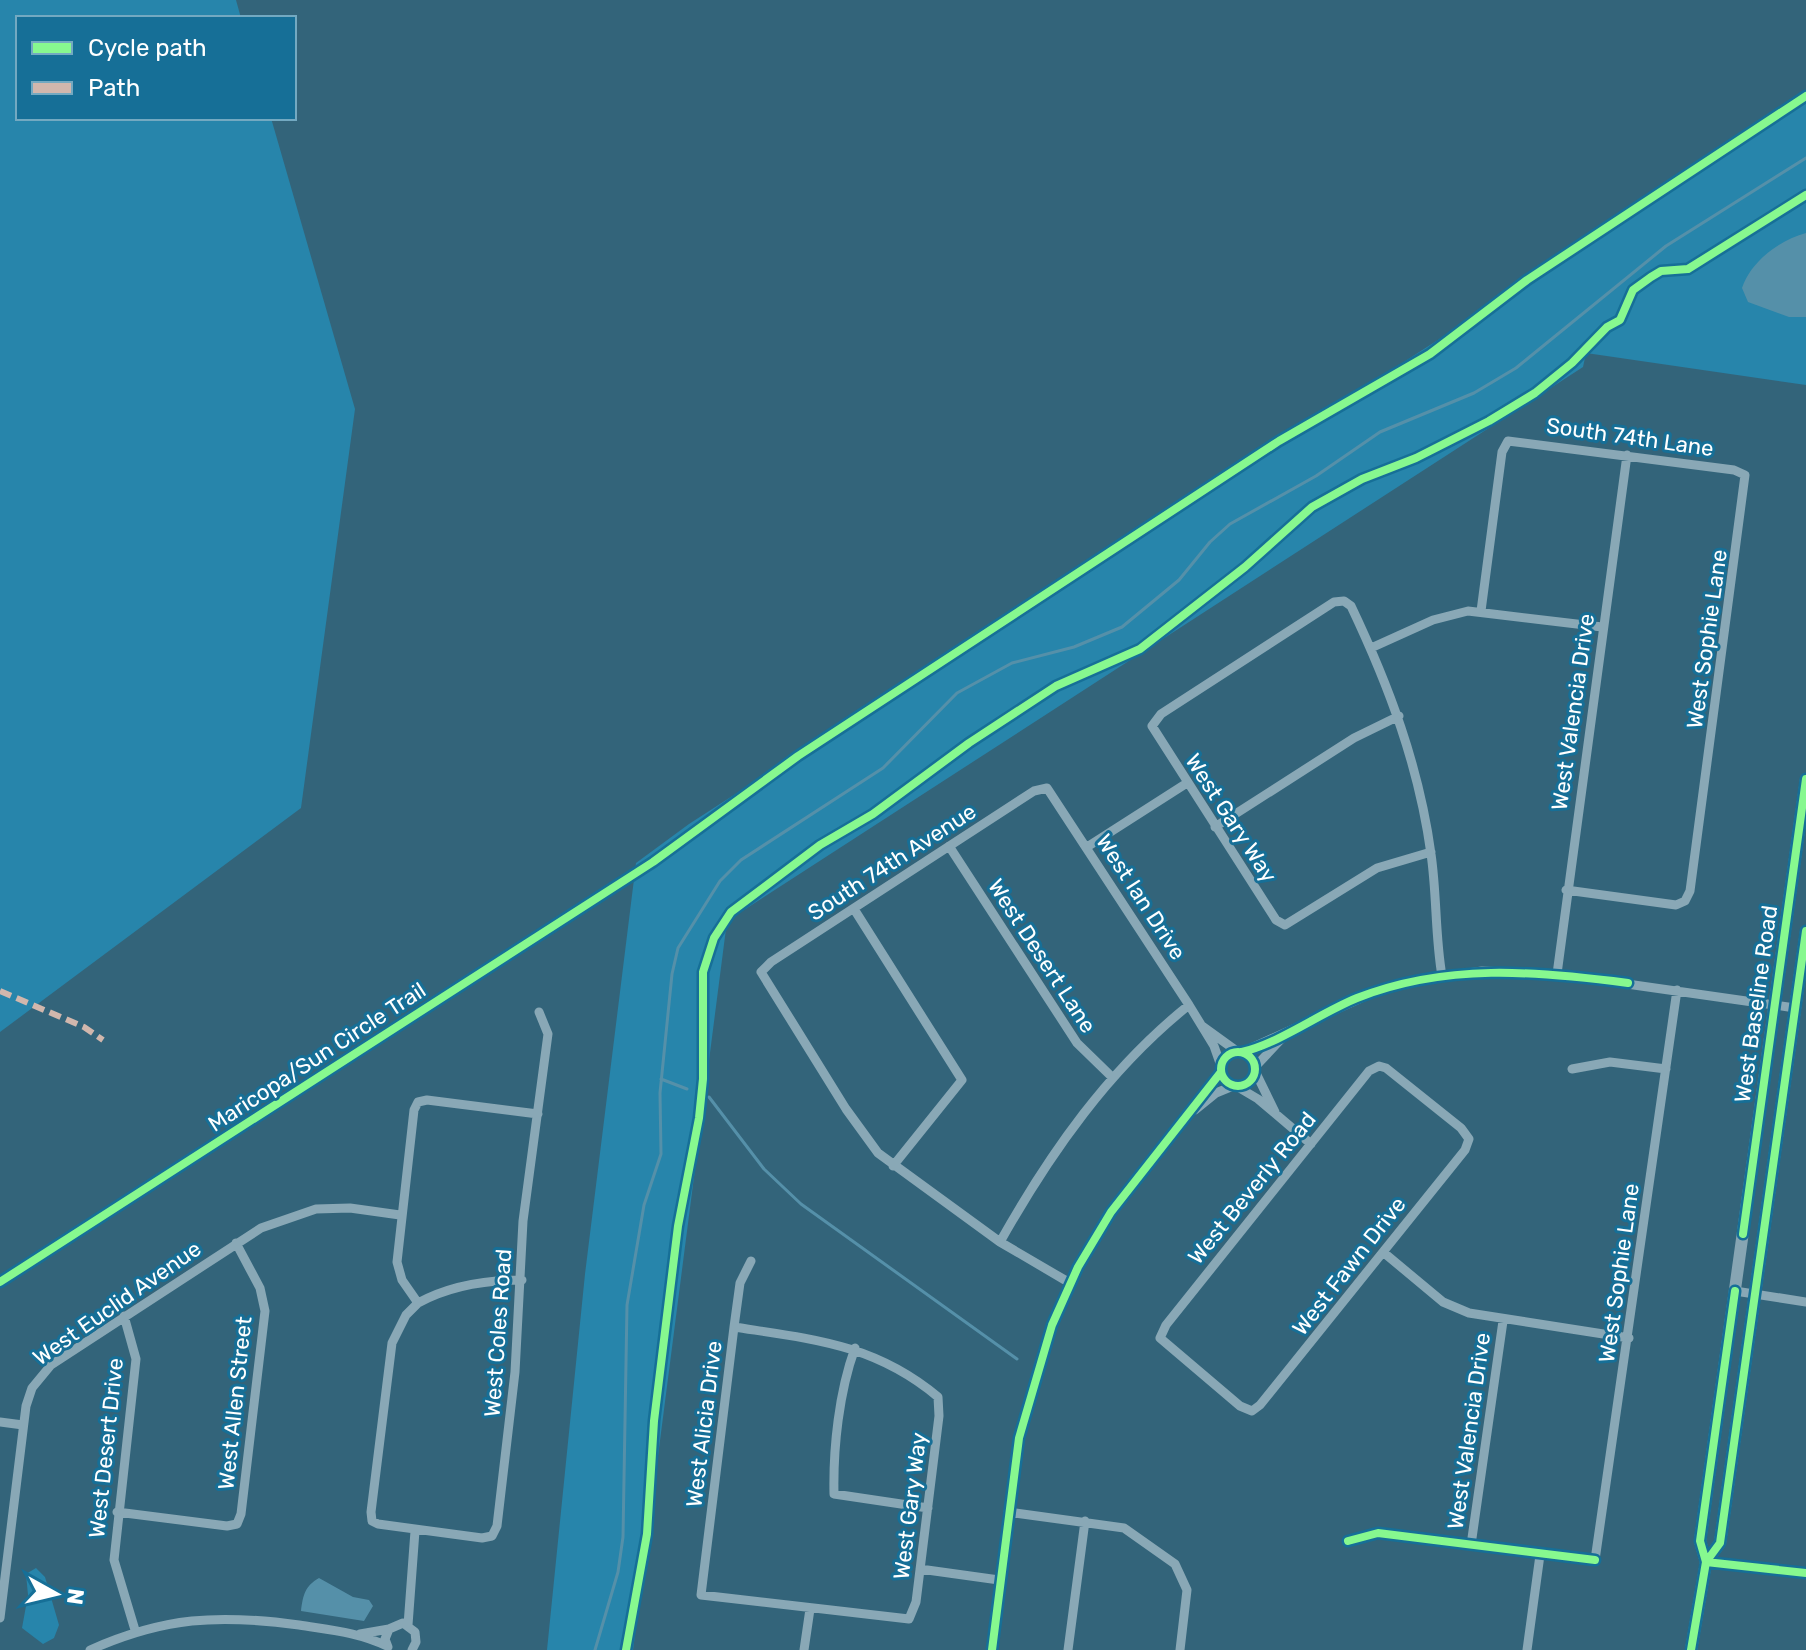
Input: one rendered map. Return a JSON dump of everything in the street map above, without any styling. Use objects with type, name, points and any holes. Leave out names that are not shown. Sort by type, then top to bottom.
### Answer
[{"type":"main road","name":"West Baseline Road","points":[[1691,1650],[1706,1562],[1700,1541],[1806,779]]},
{"type":"main road","name":"West Baseline Road","points":[[1706,1562],[1720,1543],[1806,931]]},
{"type":"street","name":"South 74th Lane","points":[[1481,611],[1502,452],[1508,441],[1734,470],[1745,475]]},
{"type":"street","name":"West Valencia Drive","points":[[1557,974],[1627,455]]},
{"type":"street","name":"West Sophie Lane","points":[[1566,890],[1676,905],[1685,901],[1693,876],[1745,475]]},
{"type":"street","name":"West Gary Way","points":[[1371,648],[1351,606],[1344,601],[1334,602],[1175,705],[1152,726],[1276,920],[1285,925],[1377,868],[1431,852]]},
{"type":"street","points":[[1442,976],[1431,852],[1417,779],[1399,716],[1371,648],[1450,614],[1481,611],[1602,627]]},
{"type":"street","points":[[1215,827],[1354,738],[1399,716]]},
{"type":"street","points":[[1087,847],[1187,783]]},
{"type":"street","name":"West Ian Drive","points":[[1047,788],[1189,1005],[1221,1069]]},
{"type":"street","name":"South 74th Avenue","points":[[893,1166],[878,1153],[846,1109],[761,972],[771,962],[1034,791],[1047,788]]},
{"type":"street","name":"West Desert Lane","points":[[949,846],[1077,1043],[1113,1078]]},
{"type":"street","points":[[854,909],[962,1080],[893,1166],[1000,1242],[1070,1283]]},
{"type":"street","points":[[991,1648],[1008,1512],[1028,1396],[1042,1350],[1070,1283],[1133,1180],[1188,1114],[1227,1056],[1286,1034],[1357,998],[1442,976],[1482,971],[1557,974],[1795,1008]]},
{"type":"street","name":"West Sophie Lane","points":[[1540,1555],[1595,1560],[1677,990]]},
{"type":"street","points":[[1000,1242],[1040,1173],[1113,1078],[1189,1005]]},
{"type":"street","name":"West Coles Road","points":[[418,1303],[401,1322],[392,1343],[372,1521],[415,1531],[482,1538],[492,1536],[497,1526],[522,1280],[523,1221],[548,1034],[539,1012]]},
{"type":"street","name":"West Ian Drive","points":[[1202,1026],[1240,1052]]},
{"type":"street","points":[[1188,1114],[1216,1093],[1246,1084],[1286,1034]]},
{"type":"street","points":[[1240,1052],[1251,1057],[1275,1112]]},
{"type":"street","points":[[1572,1069],[1610,1062],[1666,1069]]},
{"type":"street","name":"West Fawn Drive","points":[[1252,1411],[1260,1405],[1465,1150],[1469,1139],[1461,1128],[1386,1068],[1379,1066]]},
{"type":"street","name":"West Beverly Road","points":[[1252,1411],[1240,1406],[1160,1338],[1166,1325],[1369,1071],[1379,1066]]},
{"type":"street","points":[[1221,1069],[1234,1086],[1275,1112],[1311,1144]]},
{"type":"street","points":[[522,1280],[484,1282],[433,1295],[418,1303],[402,1280],[397,1262],[400,1215],[418,1102],[538,1114]]},
{"type":"street","name":"West Euclid Avenue","points":[[0,1618],[23,1425],[32,1388],[40,1376],[124,1316],[236,1243],[281,1220],[316,1209],[350,1208],[400,1215]]},
{"type":"street","name":"West Allen Street","points":[[117,1512],[227,1526],[237,1524],[241,1514],[265,1321],[260,1288],[236,1243]]},
{"type":"street","points":[[1383,1252],[1443,1302],[1478,1316],[1629,1338]]},
{"type":"street","name":"West Alicia Drive","points":[[751,1261],[740,1283],[701,1595],[810,1609]]},
{"type":"street","points":[[1735,1291],[1806,1302]]},
{"type":"street","name":"West Desert Drive","points":[[124,1316],[136,1359],[114,1560],[135,1630]]},
{"type":"street","name":"West Valencia Drive","points":[[1471,1545],[1503,1321]]},
{"type":"street","points":[[734,1327],[855,1348],[848,1368],[834,1494],[928,1508]]},
{"type":"street","name":"West Gary Way","points":[[810,1609],[909,1619],[916,1602],[939,1416],[938,1397],[907,1373],[855,1348]]},
{"type":"street","points":[[0,1422],[23,1425]]},
{"type":"street","points":[[1008,1512],[1124,1528],[1180,1570],[1187,1590],[1180,1650]]},
{"type":"street","points":[[1068,1650],[1085,1521]]},
{"type":"street","points":[[360,1634],[389,1648],[408,1594],[415,1531]]},
{"type":"street","points":[[1348,1541],[1378,1533],[1540,1555],[1527,1650]]},
{"type":"street","points":[[1706,1562],[1806,1573]]},
{"type":"street","points":[[920,1569],[999,1580]]},
{"type":"street","points":[[804,1650],[810,1609]]},
{"type":"street","points":[[90,1650],[135,1630],[220,1617],[360,1634],[398,1626],[416,1637],[412,1650]]},
{"type":"shaded area","points":[[0,0],[236,0],[240,16],[16,16],[16,120],[272,120],[355,409],[301,808],[0,1032]]},
{"type":"shaded area","points":[[1806,102],[1806,385],[1586,353],[1583,367],[727,921],[633,1650],[547,1650],[585,1274],[636,863],[689,824]]},
{"type":"shaded area","points":[[1806,233],[1806,317],[1789,317],[1748,302],[1742,288],[1752,269],[1777,246]]},
{"type":"shaded area","points":[[36,1568],[45,1577],[59,1625],[54,1638],[43,1644],[22,1628],[28,1595],[26,1574]]},
{"type":"shaded area","points":[[319,1578],[353,1597],[369,1600],[373,1606],[364,1621],[301,1611],[306,1592]]},
{"type":"waterway","points":[[595,1650],[618,1572],[623,1537],[627,1305],[644,1205],[661,1154],[660,1093],[672,974],[678,948],[720,881],[741,860],[883,768],[957,693],[1012,663],[1074,647],[1122,627],[1179,580],[1210,542],[1230,524],[1316,476],[1380,432],[1474,393],[1516,368],[1666,246],[1806,158]]},
{"type":"waterway","points":[[661,1079],[687,1089]]},
{"type":"waterway","points":[[709,1097],[764,1169],[801,1204],[1017,1359]]},
{"type":"marked path","points":[[0,991],[84,1027],[103,1040]]},
{"type":"cycle path","name":"Maricopa/Sun Circle Trail","points":[[0,1282],[653,862],[798,756],[1279,441],[1430,354],[1527,280],[1806,96]]},
{"type":"cycle path","points":[[626,1650],[647,1534],[654,1421],[678,1226],[699,1118],[703,1079],[703,972],[714,938],[731,912],[820,845],[873,814],[969,743],[1056,686],[1140,649],[1245,567],[1312,507],[1362,479],[1416,458],[1489,421],[1535,393],[1572,363],[1607,327],[1620,320],[1633,290],[1651,277],[1661,271],[1688,269],[1806,195]]},
{"type":"cycle path","points":[[1743,1234],[1806,779]]},
{"type":"cycle path","points":[[1691,1650],[1706,1562],[1720,1543],[1806,931]]},
{"type":"cycle path","points":[[1242,1052],[1271,1042],[1357,998],[1424,979],[1525,973],[1628,983]]},
{"type":"cycle path","points":[[1238,1052],[1250,1057],[1255,1069],[1250,1081],[1238,1086],[1226,1081],[1221,1069],[1226,1057],[1238,1052]]},
{"type":"cycle path","points":[[992,1650],[1019,1438],[1052,1325],[1078,1267],[1111,1212],[1221,1072]]},
{"type":"cycle path","points":[[1706,1562],[1700,1541],[1735,1291]]},
{"type":"cycle path","points":[[1348,1541],[1378,1533],[1595,1560]]},
{"type":"cycle path","points":[[1706,1562],[1806,1573]]}]
